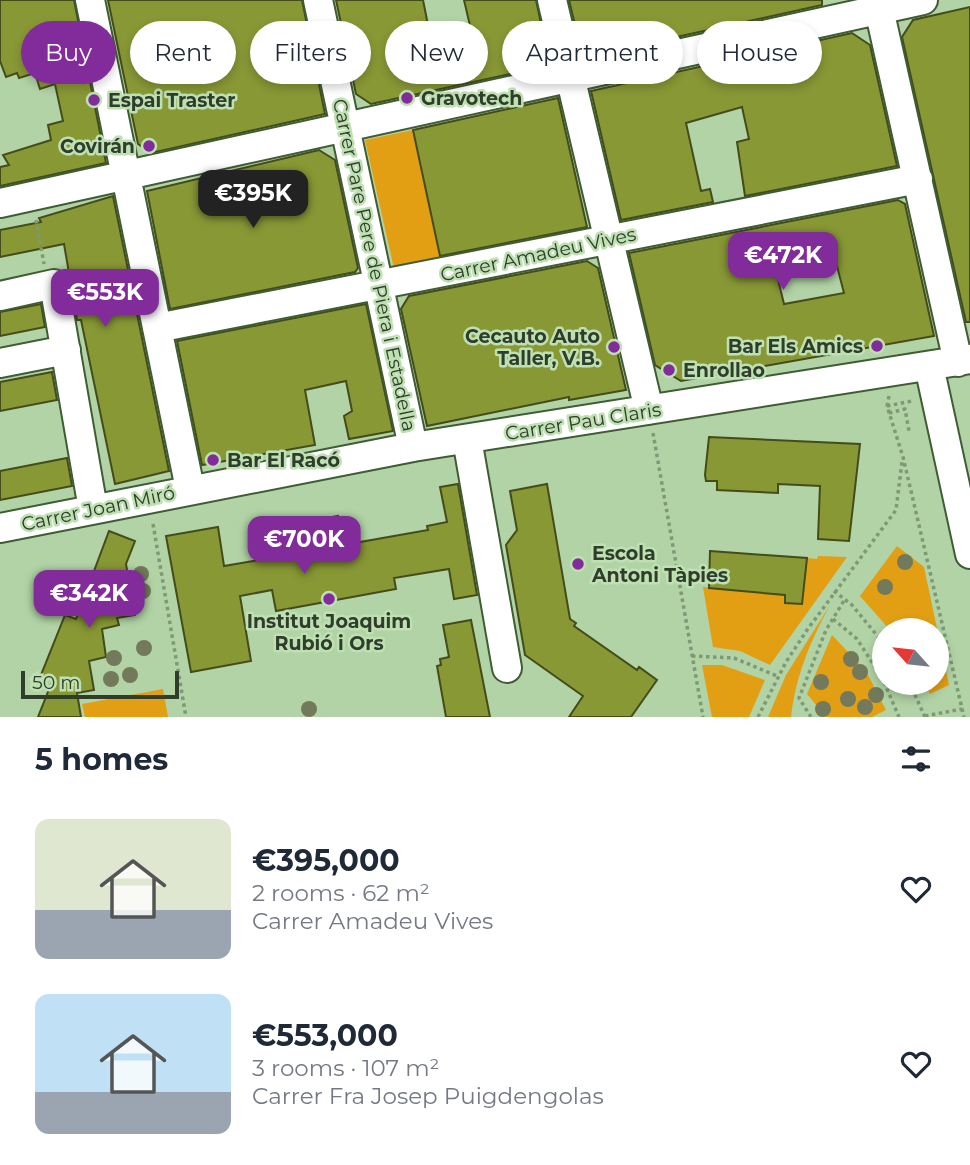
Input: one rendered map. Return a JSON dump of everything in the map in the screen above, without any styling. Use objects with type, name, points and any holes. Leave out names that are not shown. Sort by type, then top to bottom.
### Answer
[{"type":"street","points":[[90,0],[157,328],[194,488]]},
{"type":"street","name":"Carrer Pare Pere de Piera i Estadella","points":[[318,0],[414,447]]},
{"type":"street","points":[[552,0],[557,21]]},
{"type":"street","points":[[683,51],[878,5],[923,0]]},
{"type":"street","points":[[878,5],[964,361]]},
{"type":"street","points":[[0,203],[126,178],[345,125],[541,84]]},
{"type":"street","points":[[571,84],[649,410]]},
{"type":"street","name":"Carrer Amadeu Vives","points":[[157,328],[380,287],[918,179]]},
{"type":"street","points":[[0,296],[49,273],[66,350],[93,509]]},
{"type":"street","points":[[0,363],[66,350]]},
{"type":"street","name":"Carrer Pau Claris","points":[[194,488],[414,447],[964,361]]},
{"type":"street","points":[[929,366],[970,554]]},
{"type":"street","points":[[467,439],[507,668]]},
{"type":"street","name":"Carrer Joan Miró","points":[[0,528],[194,488]]},
{"type":"path","points":[[37,228],[49,273]]},
{"type":"path","points":[[894,372],[887,406],[903,457],[964,717]]},
{"type":"path","points":[[649,410],[703,717]]},
{"type":"path","points":[[889,414],[905,410],[909,431]]},
{"type":"path","points":[[758,717],[778,677],[834,591],[896,510],[903,457]]},
{"type":"path","points":[[149,497],[186,717]]},
{"type":"path","points":[[834,591],[845,599],[872,630]]},
{"type":"path","points":[[811,717],[799,698],[833,619],[845,599]]},
{"type":"path","points":[[833,619],[857,639],[872,663]]},
{"type":"path","points":[[692,656],[734,658],[778,677]]},
{"type":"path","points":[[890,695],[899,717]]},
{"type":"path","points":[[915,695],[925,716],[962,709]]},
{"type":"shaded area","points":[[413,130],[441,263],[395,273],[365,140]]},
{"type":"shaded area","points":[[897,546],[924,567],[935,618],[879,618],[860,596]]},
{"type":"shaded area","points":[[818,556],[847,557],[770,665],[740,651],[713,647],[703,587],[785,595],[785,603],[802,604],[807,558],[817,559]]},
{"type":"shaded area","points":[[830,605],[805,659],[796,687],[791,717],[768,717],[786,675]]},
{"type":"shaded area","points":[[832,635],[866,671],[872,683],[872,695],[878,695],[886,710],[872,717],[826,717],[807,694]]},
{"type":"shaded area","points":[[702,665],[722,665],[765,680],[749,717],[712,717]]},
{"type":"shaded area","points":[[163,689],[168,717],[85,717],[82,704]]},
{"type":"building","points":[[0,0],[74,0],[78,21],[21,21],[21,77],[17,73],[6,77],[0,61]]},
{"type":"building","points":[[108,0],[302,0],[306,21],[250,21],[250,84],[319,84],[325,114],[151,153],[138,144],[116,38],[116,21],[112,21]]},
{"type":"building","points":[[336,0],[423,0],[427,21],[385,21],[385,84],[463,84],[371,104],[356,94],[354,84],[371,84],[371,21],[340,21]]},
{"type":"building","points":[[464,0],[536,0],[540,21],[502,21],[502,76],[488,79],[488,21],[469,21]]},
{"type":"building","points":[[569,0],[822,0],[822,5],[749,21],[697,21],[697,32],[683,36],[683,21],[574,21]]},
{"type":"building","points":[[970,7],[970,322],[966,322],[902,37],[913,20]]},
{"type":"building","points":[[852,33],[870,45],[897,166],[745,196],[737,142],[749,139],[742,107],[686,123],[701,191],[710,189],[713,202],[621,220],[591,91],[622,84],[683,84],[683,71],[697,67],[697,84],[822,84],[822,40]]},
{"type":"building","points":[[38,84],[55,84],[40,89]]},
{"type":"building","points":[[55,84],[90,84],[106,163],[0,186],[0,167],[9,165],[3,155],[51,140],[48,125],[63,121]]},
{"type":"building","points":[[558,98],[587,227],[440,256],[413,130]]},
{"type":"building","points":[[319,150],[335,160],[358,268],[355,272],[170,309],[147,191]]},
{"type":"building","points":[[113,196],[169,471],[115,484],[81,320],[77,320],[64,244],[0,257],[0,230],[41,222],[39,218]]},
{"type":"building","points":[[898,200],[905,204],[934,336],[681,381],[655,365],[629,253]],"holes":[[[833,251],[844,293],[784,304],[774,263]]]},
{"type":"building","points":[[587,261],[598,268],[626,390],[569,400],[569,397],[427,426],[401,309],[409,296]]},
{"type":"building","points":[[41,304],[45,327],[0,336],[0,312]]},
{"type":"building","points":[[366,304],[393,431],[349,439],[344,416],[352,411],[346,381],[305,390],[315,445],[202,465],[177,341]]},
{"type":"building","points":[[52,372],[57,400],[0,411],[0,382]]},
{"type":"building","points":[[709,437],[860,444],[849,541],[818,539],[820,486],[778,484],[778,493],[717,490],[717,481],[706,481],[705,475]]},
{"type":"building","points":[[67,458],[72,486],[0,500],[0,471]]},
{"type":"building","points":[[458,484],[477,595],[454,599],[449,569],[394,578],[396,589],[276,611],[272,590],[240,596],[251,661],[191,672],[166,536],[218,527],[224,566],[299,553],[294,524],[338,516],[343,545],[428,530],[427,526],[447,522],[440,487]]},
{"type":"building","points":[[547,484],[570,619],[576,623],[574,626],[637,670],[639,667],[657,680],[631,717],[569,717],[583,696],[525,655],[506,545],[517,530],[510,491]]},
{"type":"building","points":[[109,531],[135,541],[126,564],[135,615],[117,618],[119,625],[102,629],[106,657],[89,661],[94,690],[77,693],[81,717],[38,717],[53,679],[41,675],[65,615],[76,619]]},
{"type":"building","points":[[710,551],[807,558],[802,604],[785,603],[785,595],[709,588]]},
{"type":"building","points":[[471,620],[490,717],[446,717],[437,666],[441,665],[440,659],[449,657],[443,625]]},
{"type":"place","name":"Gravotech","points":[[407,98]]},
{"type":"place","name":"Espai Traster","points":[[94,100]]},
{"type":"place","name":"Covirán","points":[[149,146]]},
{"type":"place","name":"Bar Els Amics","points":[[877,346]]},
{"type":"place","name":"Cecauto Auto Taller, V.B.","points":[[614,347]]},
{"type":"place","name":"Enrollao","points":[[669,370]]},
{"type":"place","name":"Bar El Racó","points":[[213,460]]},
{"type":"place","name":"Escola Antoni Tàpies","points":[[578,564]]},
{"type":"place","name":"Institut Joaquim Rubió i Ors","points":[[329,599]]}]
